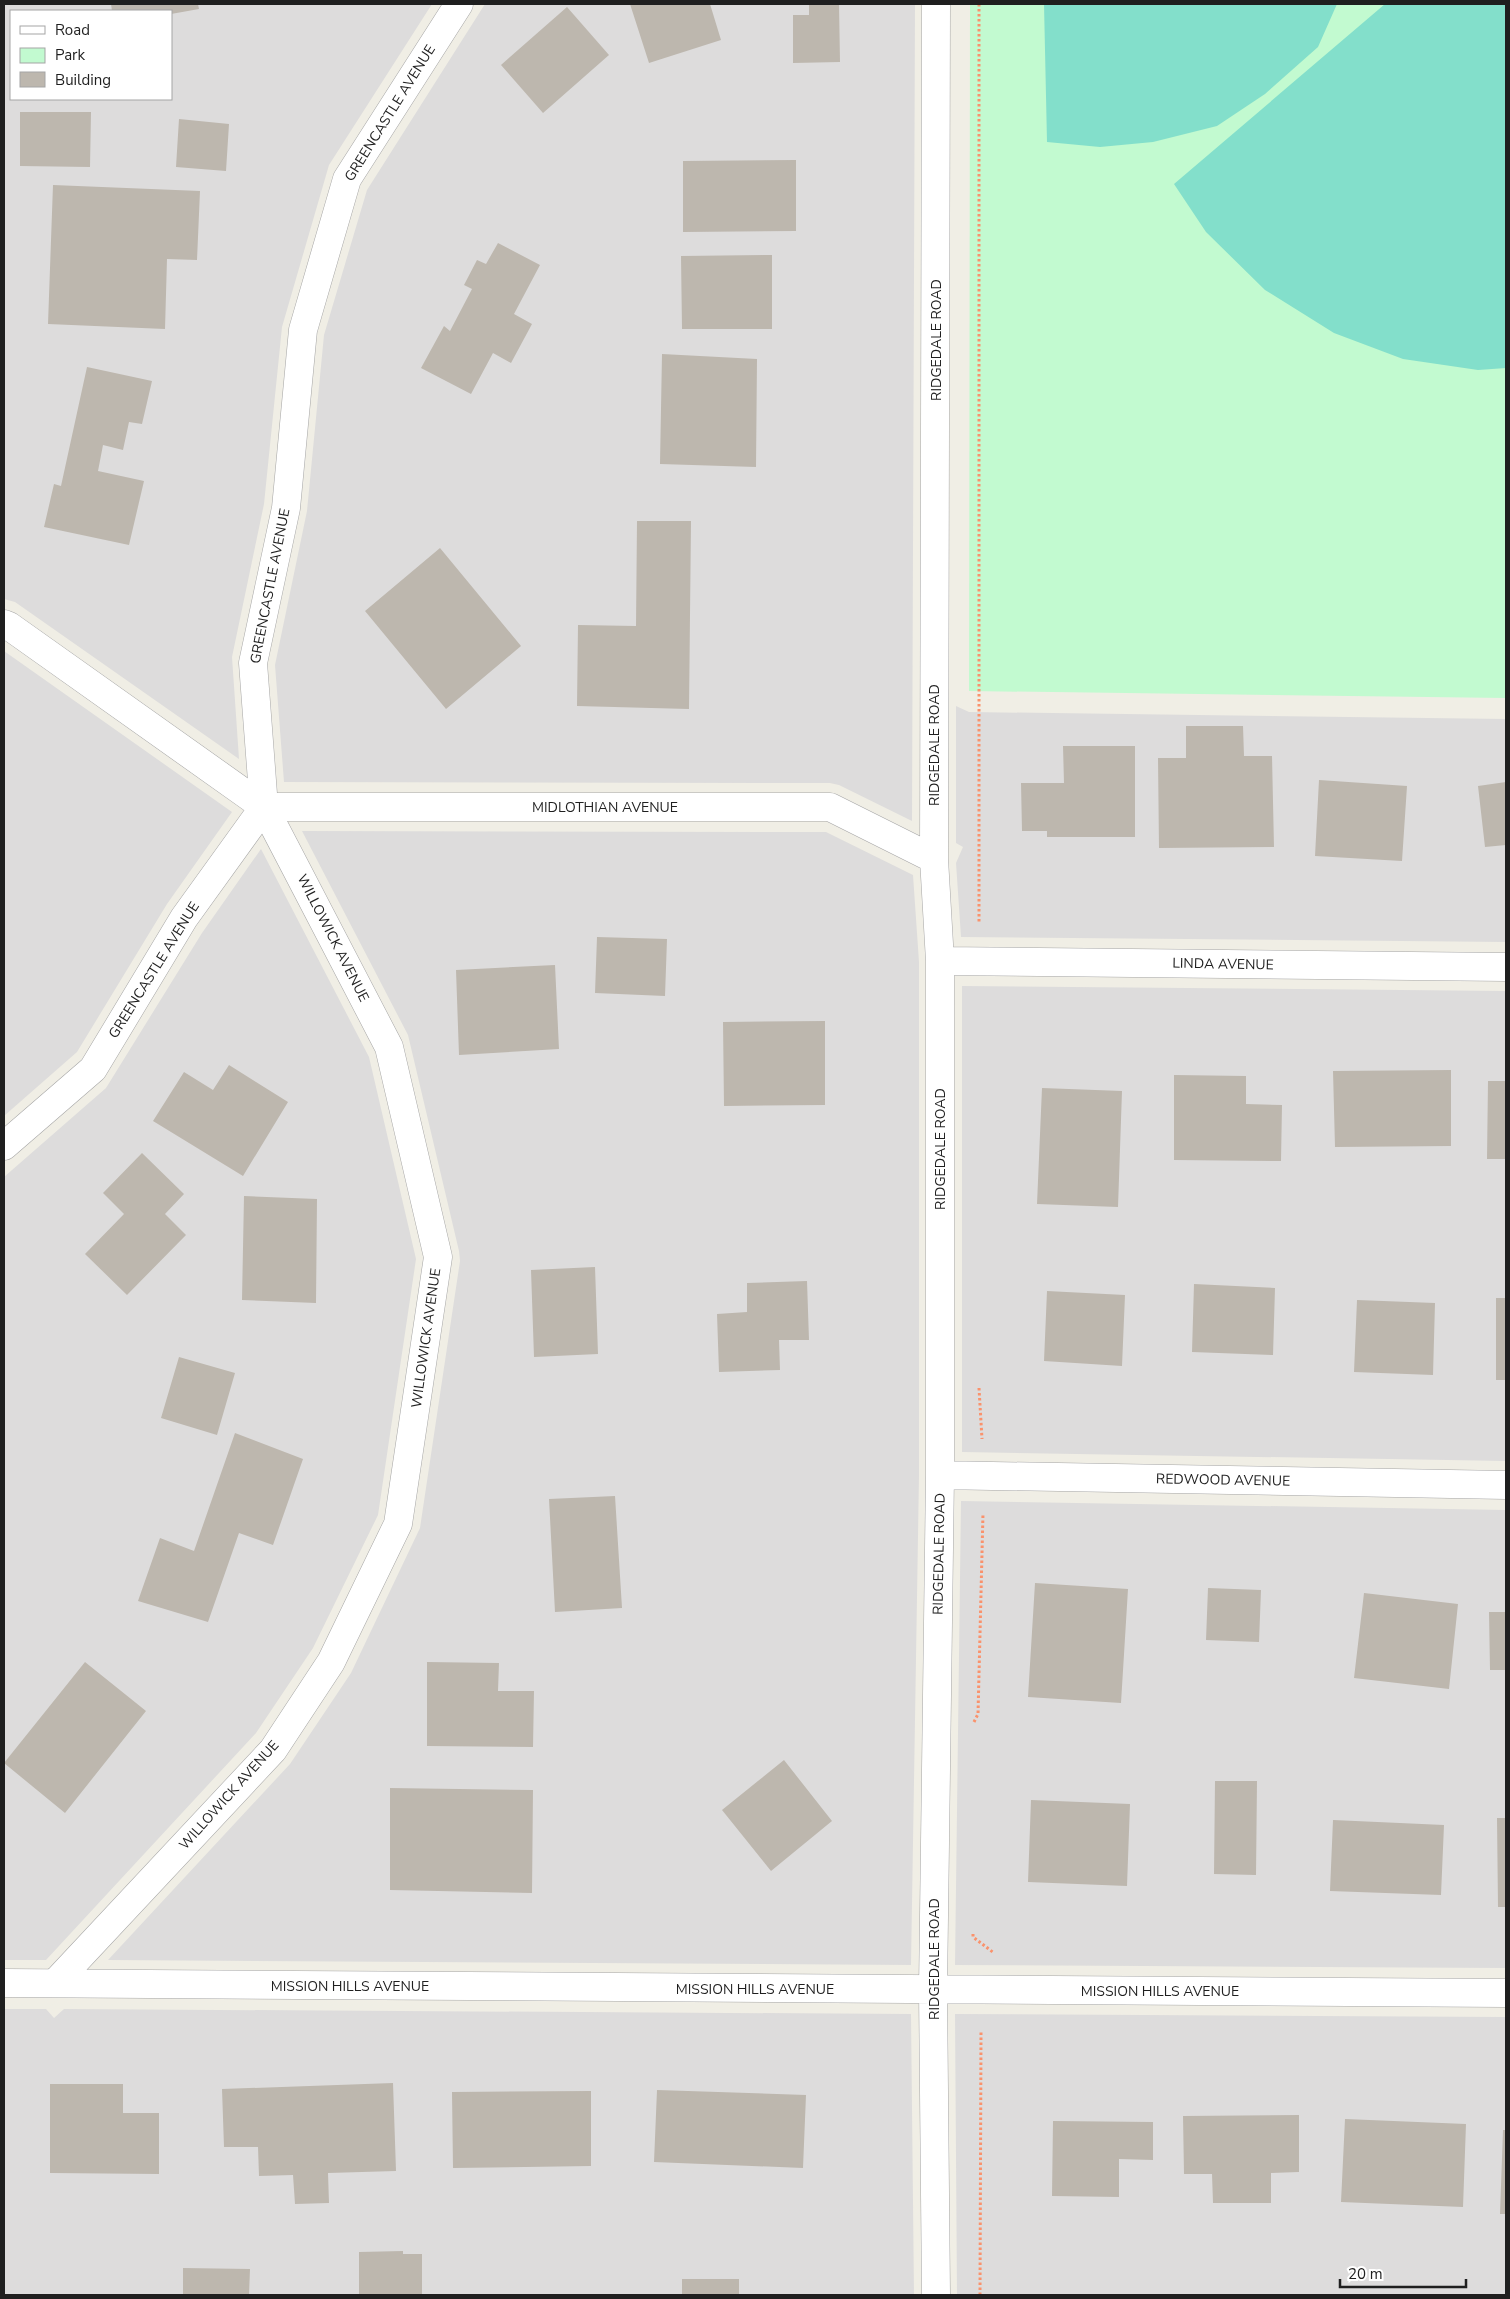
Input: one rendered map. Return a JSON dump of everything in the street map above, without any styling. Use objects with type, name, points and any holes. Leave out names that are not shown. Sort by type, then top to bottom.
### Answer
[{"type":"street","name":"GREENCASTLE AVENUE","points":[[4,1146],[93,1069],[184,918],[264,806],[253,663],[286,508],[303,330],[347,179],[458,4]]},
{"type":"street","name":"RIDGEDALE ROAD","points":[[936,4],[934,859],[940,961],[940,1476],[933,1990],[936,2295]]},
{"type":"street","name":"WILLOWICK AVENUE","points":[[4,624],[264,806],[389,1047],[438,1257],[398,1524],[331,1662],[273,1750],[55,1984]]},
{"type":"street","name":"MIDLOTHIAN AVENUE","points":[[264,806],[830,807],[934,859]]},
{"type":"street","name":"LINDA AVENUE","points":[[940,961],[1506,966]]},
{"type":"street","name":"REDWOOD AVENUE","points":[[940,1476],[1506,1485]]},
{"type":"street","name":"MISSION HILLS AVENUE","points":[[4,1984],[1506,1993]]},
{"type":"path","points":[[980,4],[980,924]]},
{"type":"path","points":[[974,1723],[978,1714],[983,1512]]},
{"type":"path","points":[[972,1927],[973,1937],[994,1953]]},
{"type":"path","points":[[980,2295],[981,2032]]},
{"type":"shaded area","points":[[4,4],[432,4],[329,165],[282,327],[264,504],[232,657],[239,759],[15,602],[4,599]]},
{"type":"shaded area","points":[[485,4],[915,4],[912,821],[839,785],[830,783],[284,782],[275,665],[307,511],[324,335],[367,190]]},
{"type":"shaded area","points":[[1044,4],[1337,4],[1318,47],[1265,94],[1217,126],[1153,142],[1100,147],[1047,142]]},
{"type":"shaded area","points":[[1385,4],[1506,4],[1506,368],[1478,370],[1403,359],[1334,333],[1265,290],[1206,232],[1174,184]]},
{"type":"shaded area","points":[[4,651],[232,812],[167,904],[77,1052],[4,1116]]},
{"type":"shaded area","points":[[956,706],[969,712],[1506,719],[1506,942],[961,937],[956,863],[963,847],[956,843]]},
{"type":"shaded area","points":[[302,831],[826,832],[913,875],[919,962],[919,1475],[911,1965],[108,1960],[290,1764],[351,1673],[420,1528],[460,1261],[459,1251],[408,1035]]},
{"type":"shaded area","points":[[261,849],[369,1057],[416,1259],[378,1515],[313,1648],[256,1733],[46,1960],[4,1960],[4,1177],[106,1088],[202,933]]},
{"type":"shaded area","points":[[962,986],[1506,991],[1506,1461],[962,1452]]},
{"type":"shaded area","points":[[961,1501],[1506,1510],[1506,1968],[955,1965]]},
{"type":"shaded area","points":[[4,2009],[46,2009],[54,2018],[64,2009],[911,2014],[914,2295],[4,2295]]},
{"type":"shaded area","points":[[955,2014],[1506,2017],[1506,2295],[957,2295]]},
{"type":"green space","points":[[970,4],[1506,4],[1506,698],[969,691]]},
{"type":"building","points":[[111,4],[198,4],[199,9],[172,14],[172,10],[112,10]]},
{"type":"building","points":[[630,4],[710,4],[721,40],[649,63]]},
{"type":"building","points":[[809,4],[839,4],[840,62],[793,63],[793,15],[809,15]]},
{"type":"building","points":[[567,7],[609,55],[543,113],[501,65]]},
{"type":"building","points":[[20,112],[91,112],[90,167],[20,166]]},
{"type":"building","points":[[179,119],[229,124],[226,171],[176,167]]},
{"type":"building","points":[[796,160],[796,231],[683,232],[683,161]]},
{"type":"building","points":[[53,185],[200,191],[197,260],[167,259],[165,329],[48,324]]},
{"type":"building","points":[[498,243],[540,265],[514,314],[532,324],[511,363],[493,353],[471,394],[421,368],[444,326],[450,331],[472,289],[464,285],[477,260],[486,264]]},
{"type":"building","points":[[772,255],[772,329],[682,329],[681,256]]},
{"type":"building","points":[[662,354],[757,359],[756,467],[660,464]]},
{"type":"building","points":[[87,367],[152,381],[142,424],[129,422],[123,450],[103,445],[98,471],[144,481],[129,545],[44,527],[54,484],[61,486]]},
{"type":"building","points":[[637,521],[691,521],[689,709],[577,706],[578,625],[636,626]]},
{"type":"building","points":[[440,548],[521,646],[446,709],[365,611]]},
{"type":"building","points":[[1186,726],[1243,726],[1244,756],[1272,756],[1274,847],[1159,848],[1158,758],[1186,758]]},
{"type":"building","points":[[1063,746],[1135,746],[1135,837],[1047,837],[1047,831],[1022,831],[1021,783],[1064,783]]},
{"type":"building","points":[[1319,780],[1407,786],[1402,861],[1315,856]]},
{"type":"building","points":[[1506,782],[1506,845],[1485,847],[1478,786]]},
{"type":"building","points":[[597,937],[667,939],[665,996],[595,993]]},
{"type":"building","points":[[555,965],[559,1049],[459,1055],[456,970]]},
{"type":"building","points":[[825,1021],[825,1105],[724,1106],[723,1022]]},
{"type":"building","points":[[229,1065],[288,1102],[243,1176],[153,1121],[184,1072],[213,1090]]},
{"type":"building","points":[[1451,1070],[1451,1146],[1335,1147],[1333,1071]]},
{"type":"building","points":[[1174,1075],[1246,1076],[1246,1104],[1282,1105],[1281,1161],[1174,1160]]},
{"type":"building","points":[[1488,1081],[1506,1081],[1506,1159],[1487,1159]]},
{"type":"building","points":[[1042,1088],[1122,1091],[1118,1207],[1037,1204]]},
{"type":"building","points":[[142,1153],[184,1194],[165,1214],[186,1235],[127,1295],[85,1254],[124,1214],[103,1193]]},
{"type":"building","points":[[244,1196],[317,1199],[316,1303],[242,1300]]},
{"type":"building","points":[[595,1267],[598,1354],[534,1357],[531,1270]]},
{"type":"building","points":[[807,1281],[809,1340],[779,1340],[780,1370],[719,1372],[717,1314],[747,1312],[747,1283]]},
{"type":"building","points":[[1194,1284],[1275,1288],[1273,1355],[1192,1352]]},
{"type":"building","points":[[1047,1291],[1125,1295],[1122,1366],[1044,1361]]},
{"type":"building","points":[[1496,1298],[1506,1298],[1506,1380],[1496,1380]]},
{"type":"building","points":[[1357,1300],[1435,1303],[1433,1375],[1354,1372]]},
{"type":"building","points":[[179,1357],[235,1373],[217,1435],[161,1418]]},
{"type":"building","points":[[235,1433],[303,1459],[273,1545],[239,1533],[208,1622],[138,1601],[160,1538],[194,1551]]},
{"type":"building","points":[[615,1496],[622,1608],[555,1612],[549,1499]]},
{"type":"building","points":[[1035,1583],[1128,1589],[1121,1703],[1028,1697]]},
{"type":"building","points":[[1208,1588],[1261,1590],[1259,1642],[1206,1640]]},
{"type":"building","points":[[1364,1593],[1458,1604],[1449,1689],[1354,1678]]},
{"type":"building","points":[[1489,1612],[1506,1612],[1506,1670],[1490,1670]]},
{"type":"building","points":[[85,1662],[146,1711],[65,1813],[4,1763]]},
{"type":"building","points":[[427,1662],[499,1663],[498,1691],[534,1691],[533,1747],[427,1746]]},
{"type":"building","points":[[784,1760],[832,1821],[771,1871],[722,1810]]},
{"type":"building","points":[[1215,1781],[1257,1781],[1256,1875],[1214,1874]]},
{"type":"building","points":[[390,1788],[533,1790],[532,1893],[390,1890]]},
{"type":"building","points":[[1031,1800],[1130,1804],[1127,1886],[1028,1882]]},
{"type":"building","points":[[1497,1818],[1506,1818],[1506,1907],[1498,1907]]},
{"type":"building","points":[[1333,1820],[1444,1825],[1441,1895],[1330,1891]]},
{"type":"building","points":[[393,2083],[396,2171],[328,2173],[329,2203],[295,2204],[293,2175],[259,2176],[258,2147],[224,2147],[222,2089]]},
{"type":"building","points":[[50,2084],[123,2084],[123,2113],[159,2113],[159,2174],[50,2173]]},
{"type":"building","points":[[657,2090],[806,2095],[803,2168],[654,2162]]},
{"type":"building","points":[[591,2091],[591,2166],[453,2168],[452,2092]]},
{"type":"building","points":[[1299,2115],[1299,2172],[1271,2173],[1271,2203],[1213,2203],[1212,2174],[1184,2174],[1183,2116]]},
{"type":"building","points":[[1345,2119],[1466,2124],[1463,2207],[1341,2202]]},
{"type":"building","points":[[1053,2121],[1153,2122],[1153,2160],[1119,2159],[1119,2197],[1052,2196]]},
{"type":"building","points":[[1503,2130],[1506,2130],[1506,2214],[1500,2214]]},
{"type":"building","points":[[403,2251],[403,2254],[422,2254],[422,2295],[359,2295],[359,2252]]},
{"type":"building","points":[[183,2268],[250,2269],[249,2295],[183,2295]]},
{"type":"building","points":[[682,2279],[739,2279],[739,2295],[682,2295]]}]
